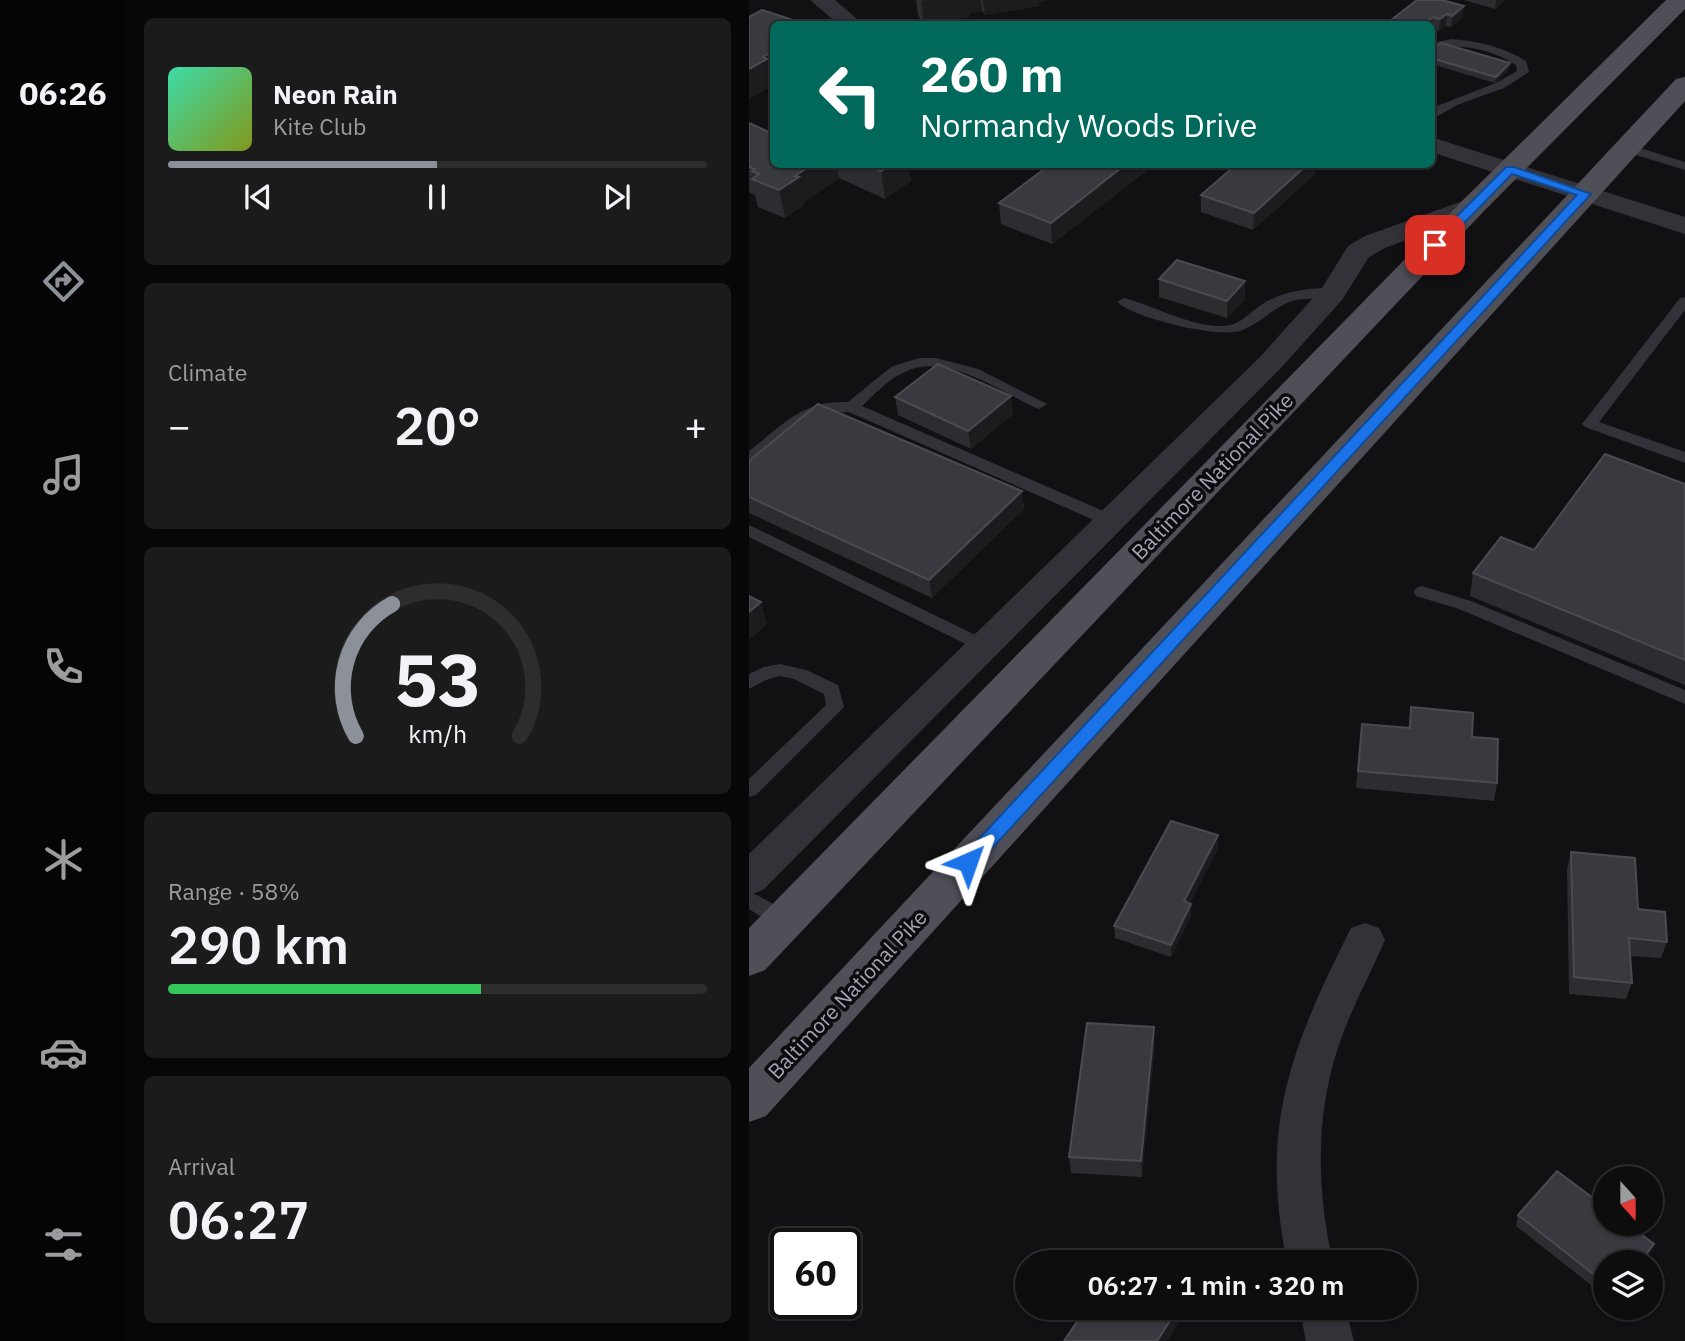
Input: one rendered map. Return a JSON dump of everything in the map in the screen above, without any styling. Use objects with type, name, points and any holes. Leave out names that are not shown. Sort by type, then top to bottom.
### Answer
[{"type":"main road","name":"Baltimore National Pike","points":[[749,957],[1473,205],[1679,0]]},
{"type":"main road","name":"Baltimore National Pike","points":[[749,1101],[1627,148],[1680,98]]},
{"type":"street","points":[[821,0],[848,21]]},
{"type":"street","points":[[1435,145],[1685,226]]},
{"type":"street","points":[[749,879],[1270,363],[1354,265],[1358,252],[1473,205]]},
{"type":"street","points":[[1308,1250],[1297,1177],[1300,1124],[1315,1054],[1365,940]]},
{"type":"street","points":[[1325,1320],[1330,1341]]},
{"type":"lane","points":[[1435,46],[1451,41],[1515,58],[1523,64],[1523,72],[1507,85],[1453,102],[1435,113]]},
{"type":"lane","points":[[1627,148],[1685,166]]},
{"type":"lane","points":[[1123,302],[1204,328],[1220,330],[1236,327],[1288,297],[1309,292],[1331,292]]},
{"type":"lane","points":[[1685,302],[1591,424],[1685,458]]},
{"type":"lane","points":[[851,407],[901,368],[929,362],[959,368],[1039,404]]},
{"type":"lane","points":[[749,459],[812,410],[831,405],[851,407],[1111,521]]},
{"type":"lane","points":[[749,530],[984,646]]},
{"type":"lane","points":[[1422,592],[1465,605],[1685,697]]},
{"type":"lane","points":[[749,683],[759,674],[784,668],[832,690],[835,707],[749,790]]},
{"type":"lane","points":[[749,899],[785,920]]},
{"type":"building","points":[[1417,0],[1442,0],[1464,6],[1452,16],[1447,14],[1440,19],[1433,17],[1428,21],[1390,21]]},
{"type":"building","points":[[762,10],[796,21],[770,21],[770,53],[763,57],[767,59],[749,69],[749,17]]},
{"type":"building","points":[[1441,43],[1510,63],[1496,77],[1435,59],[1435,48]]},
{"type":"building","points":[[749,123],[770,133],[770,168],[807,168],[795,176],[799,177],[779,190],[752,179],[759,174],[749,167]]},
{"type":"building","points":[[1046,168],[1121,168],[1051,223],[999,203]]},
{"type":"building","points":[[1232,168],[1304,168],[1254,213],[1201,195]]},
{"type":"building","points":[[1177,260],[1245,281],[1227,301],[1159,279]]},
{"type":"building","points":[[938,364],[1011,396],[968,431],[895,397]]},
{"type":"building","points":[[818,404],[1022,491],[929,580],[749,497],[749,461]]},
{"type":"building","points":[[1605,454],[1685,484],[1685,660],[1473,573],[1501,537],[1534,550]]},
{"type":"building","points":[[749,596],[761,602],[749,612]]},
{"type":"building","points":[[1411,707],[1473,713],[1472,737],[1498,739],[1497,783],[1358,771],[1362,724],[1410,728]]},
{"type":"building","points":[[1171,821],[1218,835],[1184,901],[1191,904],[1171,945],[1114,926]]},
{"type":"building","points":[[1571,852],[1635,858],[1638,909],[1665,912],[1667,942],[1629,938],[1632,983],[1574,977]]},
{"type":"building","points":[[1087,1023],[1154,1027],[1141,1161],[1069,1157]]},
{"type":"building","points":[[1557,1171],[1593,1198],[1593,1236],[1643,1236],[1654,1244],[1649,1250],[1593,1250],[1593,1274],[1518,1215]]},
{"type":"building","points":[[1078,1320],[1171,1320],[1157,1341],[1064,1341]]},
{"type":"route","points":[[968,862],[1585,194],[1510,170],[1435,245]]}]
